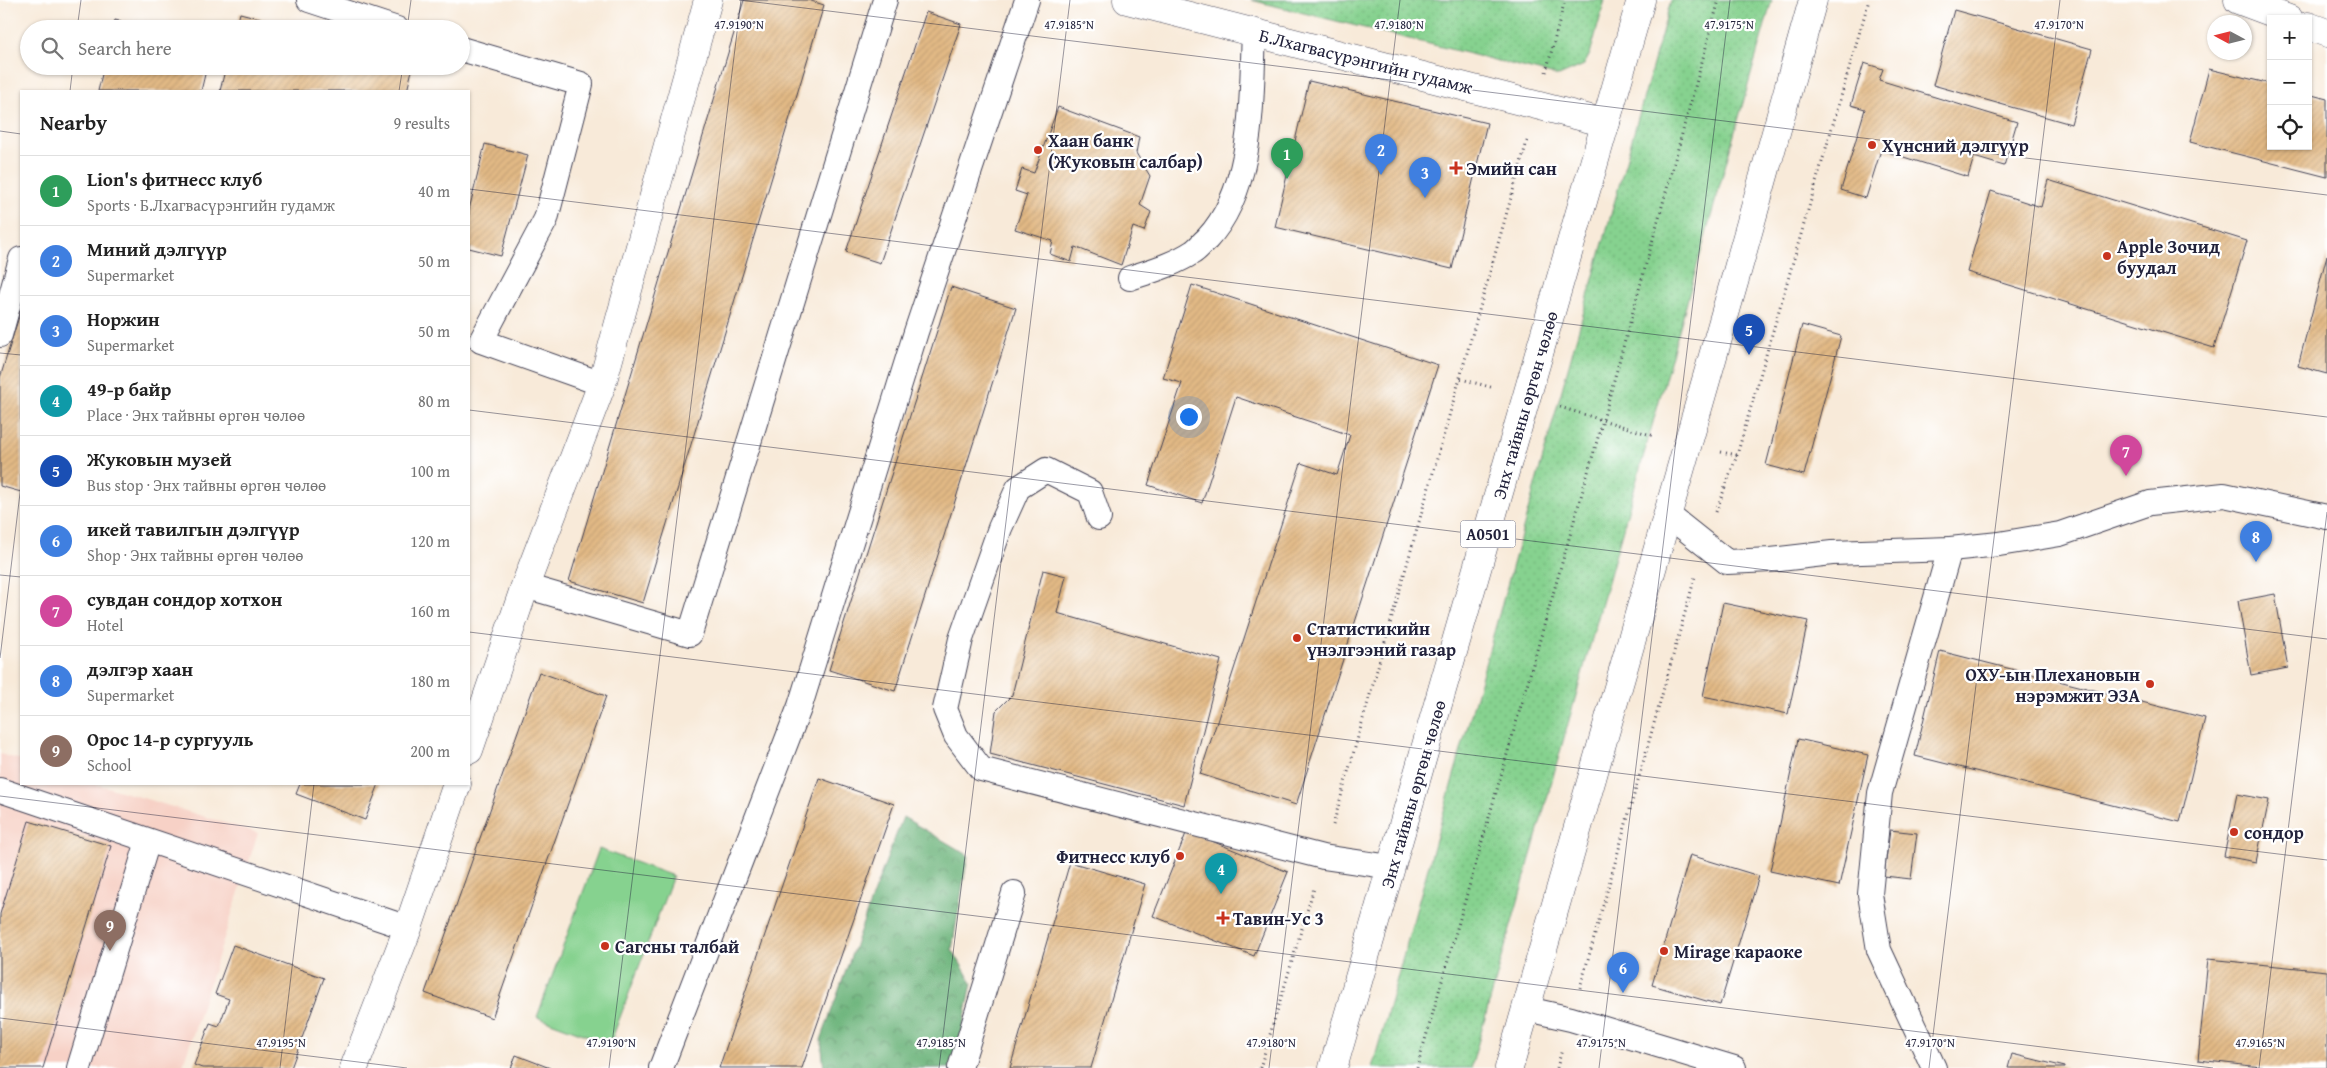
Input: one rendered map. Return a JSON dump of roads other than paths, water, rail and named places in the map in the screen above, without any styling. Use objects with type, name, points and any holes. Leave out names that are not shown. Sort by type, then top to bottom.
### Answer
[{"type":"main road","points":[[470,747],[525,586],[602,384],[708,0]]},
{"type":"main road","name":"Б.Лхагвасүрэнгийн гудамж","points":[[1127,0],[1606,123]]},
{"type":"main road","name":"Энх тайвны өргөн чөлөө","points":[[1333,1068],[1528,398],[1641,0]]},
{"type":"main road","points":[[1509,1068],[1686,447],[1736,279],[1813,0]]},
{"type":"main road","points":[[2238,0],[2277,15]]},
{"type":"main road","points":[[2312,27],[2327,33]]},
{"type":"main road","points":[[354,1068],[408,928],[457,785]]},
{"type":"lane","points":[[309,0],[370,20]]},
{"type":"lane","points":[[525,586],[690,634],[884,0]]},
{"type":"lane","points":[[660,1068],[800,706],[916,332],[1026,0]]},
{"type":"lane","points":[[1130,278],[1194,252],[1216,229],[1233,199],[1242,169],[1250,120],[1254,32]]},
{"type":"lane","points":[[470,52],[581,84],[546,218],[475,340],[602,384]]},
{"type":"lane","points":[[0,335],[20,263]]},
{"type":"lane","points":[[1099,518],[1090,492],[1046,470],[1018,488],[1000,528],[961,639],[945,709],[956,736],[981,769],[1324,857],[1392,867]]},
{"type":"lane","points":[[1668,515],[1726,562],[1771,560],[1832,553],[1950,549],[1999,544],[2060,534],[2150,503],[2224,496],[2327,517]]},
{"type":"lane","points":[[1934,1068],[1879,950],[1870,894],[1880,793],[1950,549]]},
{"type":"lane","points":[[0,790],[408,928]]},
{"type":"lane","points":[[79,1068],[148,841]]},
{"type":"lane","points":[[960,1068],[1014,893]]},
{"type":"lane","points":[[1527,1009],[1571,1019],[1734,1068]]},
{"type":"place","name":"Хүнсний дэлгүүр","points":[[1872,145]]},
{"type":"place","name":"Хаан банк (Жуковын салбар)","points":[[1038,150]]},
{"type":"place","name":"Эмийн сан","points":[[1456,168]]},
{"type":"place","name":"Миний дэлгүүр","points":[[1381,175]]},
{"type":"place","name":"Lion's фитнесс клуб","points":[[1287,179]]},
{"type":"place","name":"Норжин","points":[[1425,198]]},
{"type":"place","name":"Apple Зочид буудал","points":[[2107,256]]},
{"type":"place","name":"Жуковын музей","points":[[1749,355]]},
{"type":"place","name":"сувдан сондор хотхон","points":[[2126,476]]},
{"type":"place","name":"дэлгэр хаан","points":[[2256,562]]},
{"type":"place","name":"Статистикийн үнэлгээний газар","points":[[1297,638]]},
{"type":"place","name":"ОХУ-ын Плехановын нэрэмжит ЭЗА","points":[[2150,684]]},
{"type":"place","name":"сондор","points":[[2234,832]]},
{"type":"place","name":"Фитнесс клуб","points":[[1180,856]]},
{"type":"place","name":"49-р байр","points":[[1221,894]]},
{"type":"place","name":"Тавин-Ус 3","points":[[1223,918]]},
{"type":"place","name":"Сагсны талбай","points":[[605,946]]},
{"type":"place","name":"Орос 14-р сургууль","points":[[110,951]]},
{"type":"place","name":"Mirage караоке","points":[[1664,951]]},
{"type":"place","name":"икей тавилгын дэлгүүр","points":[[1623,993]]}]
